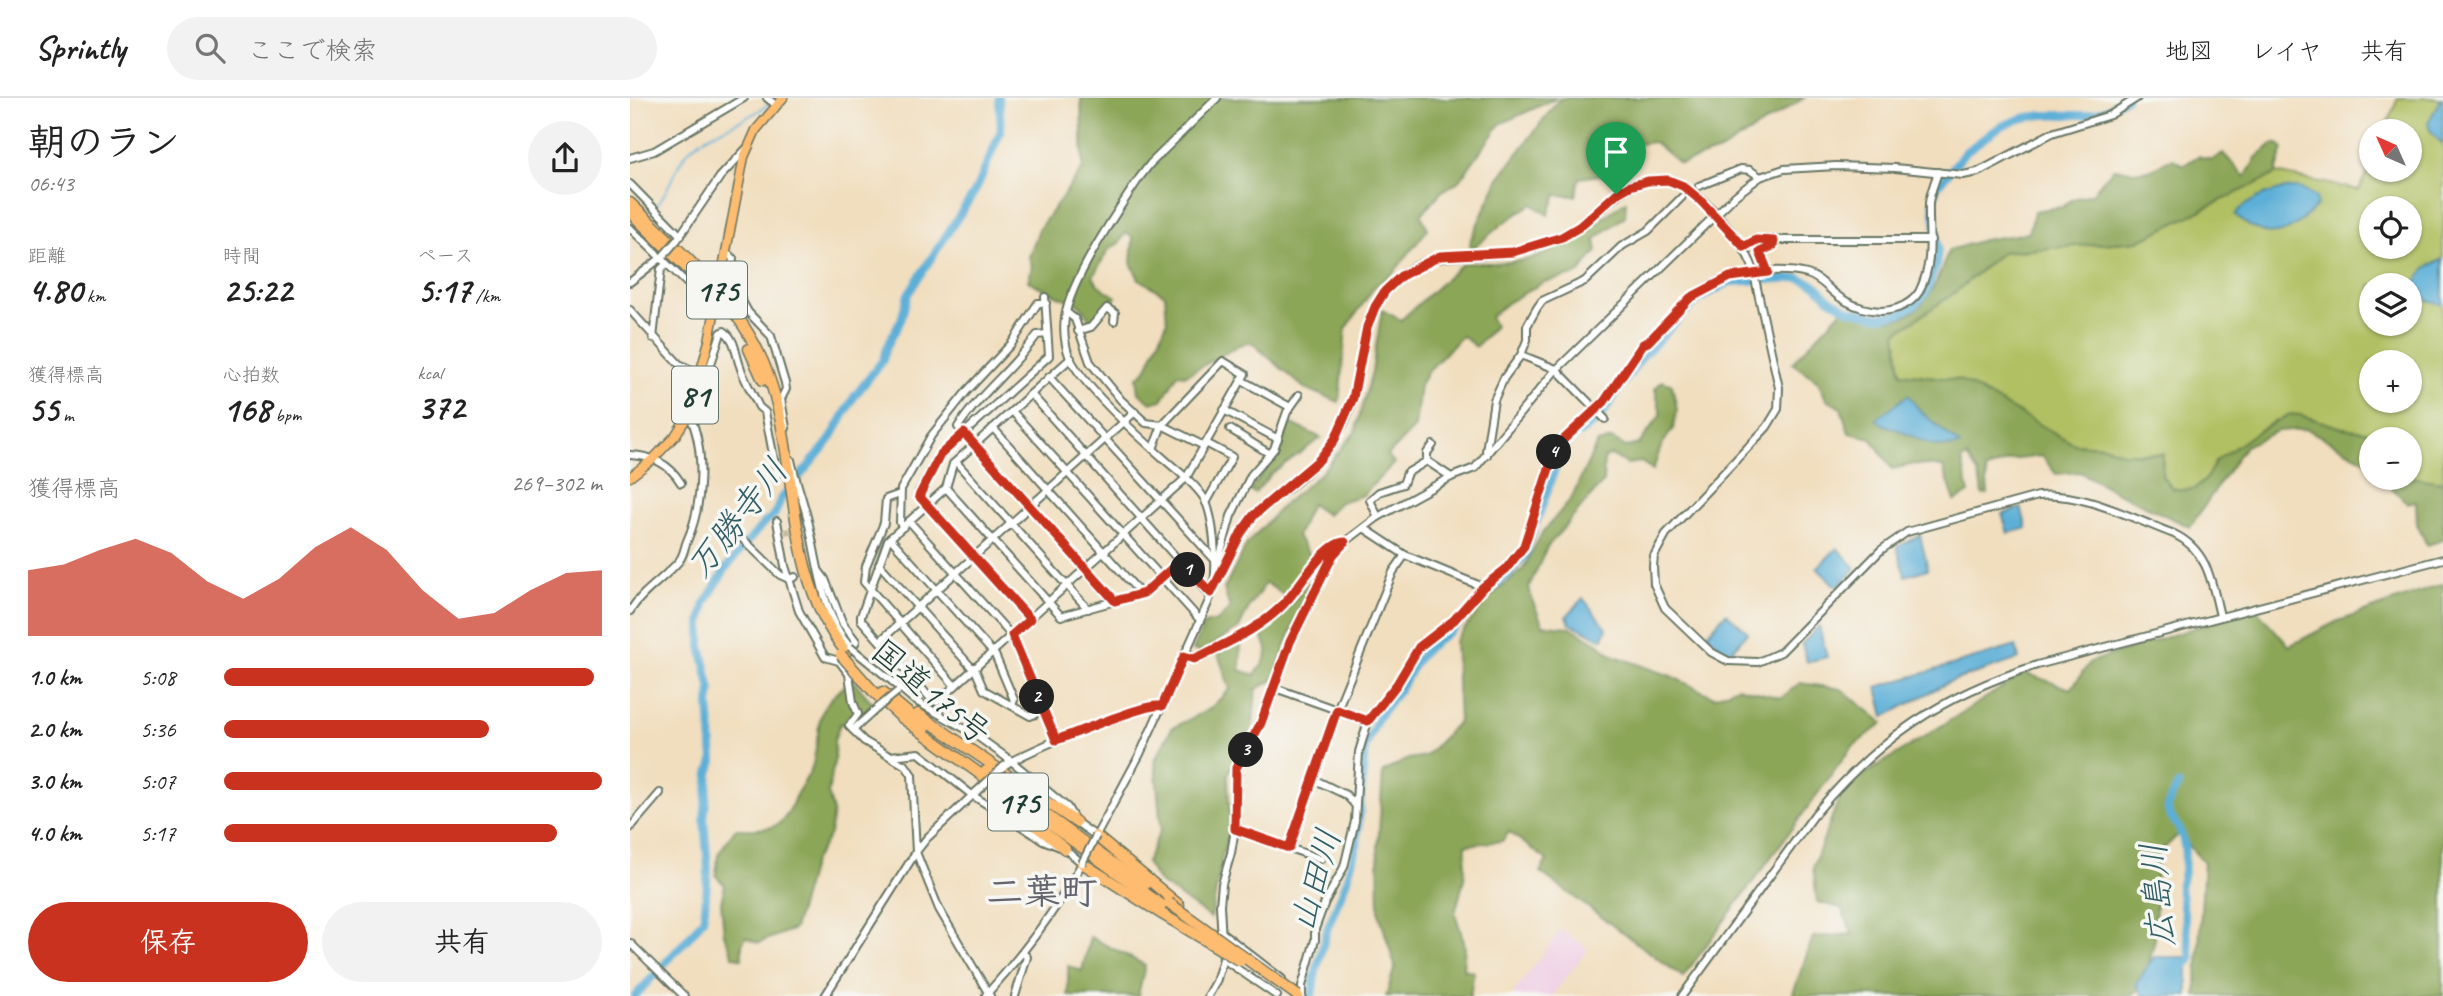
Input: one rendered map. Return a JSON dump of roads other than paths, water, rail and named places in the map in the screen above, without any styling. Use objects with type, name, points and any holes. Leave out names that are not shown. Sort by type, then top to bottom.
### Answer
[{"type":"highway","name":"国道175号","points":[[630,202],[742,323],[763,361],[772,398],[789,504],[793,550],[807,591],[827,635],[890,708],[1097,860],[1168,906],[1217,933],[1302,996]]},
{"type":"highway","name":"国道175号","points":[[630,212],[717,294]]},
{"type":"highway","name":"国道175号","points":[[878,691],[1288,996]]},
{"type":"highway","points":[[878,691],[1076,822]]},
{"type":"highway","points":[[890,708],[902,722],[1065,849]]},
{"type":"highway","points":[[1096,836],[1168,906]]},
{"type":"highway","points":[[1082,863],[1168,906]]},
{"type":"main road","points":[[717,294],[747,148],[771,100],[783,98]]},
{"type":"main road","name":"81","points":[[630,477],[653,459],[675,436],[689,414],[717,294]]},
{"type":"street","points":[[630,158],[654,151],[744,98]]},
{"type":"street","points":[[1215,575],[1211,519],[1206,503],[1186,478],[1153,449],[1084,379],[1070,359],[1064,324],[1066,312],[1088,262],[1140,177],[1217,98]]},
{"type":"street","points":[[1208,996],[1216,982],[1223,959],[1217,933],[1222,884],[1235,829],[1236,768],[1261,723],[1290,642],[1333,555],[1345,542],[1378,517],[1475,468],[1556,369],[1715,215],[1747,185],[1760,177],[1784,169],[1836,166],[1954,174],[1978,172],[2052,133],[2110,115],[2137,98]]},
{"type":"street","points":[[630,282],[663,259],[720,177],[747,148]]},
{"type":"street","points":[[1699,186],[1741,169],[1750,170],[1760,177]]},
{"type":"street","points":[[1302,996],[1315,929],[1325,902],[1345,867],[1354,821],[1359,752],[1368,721],[1397,684],[1419,647],[1454,620],[1483,587],[1506,569],[1524,546],[1554,453],[1562,441],[1596,411],[1643,344],[1690,298],[1730,277],[1783,271],[1808,274],[1852,304],[1875,311],[1894,310],[1907,304],[1918,295],[1930,261],[1929,201],[1941,173]]},
{"type":"street","points":[[726,253],[733,258],[730,278],[737,295],[775,343],[786,389],[781,399],[792,462],[810,527],[814,571],[840,633],[853,702],[858,709],[849,726],[864,741],[906,766],[912,775],[916,852],[939,909],[988,995],[1023,953],[1065,893],[1124,787],[1211,593],[1241,533],[1254,515],[1319,460],[1335,439],[1353,398],[1367,327],[1385,291],[1401,276],[1440,256],[1513,252],[1562,237],[1630,186],[1648,181],[1668,180],[1683,186],[1715,215],[1744,247],[1753,268],[1779,388],[1777,409],[1767,427],[1666,534],[1654,556],[1654,584],[1664,608],[1711,652],[1737,662],[1758,662],[1770,658],[1789,645],[1871,559],[1893,540],[1922,527],[2030,498],[2052,495],[2081,499],[2174,534],[2187,542],[2198,551],[2206,566],[2220,616]]},
{"type":"street","points":[[630,184],[679,238]]},
{"type":"street","points":[[1487,454],[1494,400],[1504,378],[1521,355],[1527,340],[1527,326],[1542,301],[1585,281],[1622,246],[1648,231],[1682,197]]},
{"type":"street","points":[[630,228],[698,294]]},
{"type":"street","points":[[1744,247],[1756,240],[1931,240]]},
{"type":"street","points":[[1768,272],[1760,252],[1773,246],[1774,241]]},
{"type":"street","points":[[653,338],[663,259]]},
{"type":"street","points":[[903,527],[900,523],[900,494],[937,428],[1012,343],[1038,303],[1045,300],[1049,356],[940,455],[919,492],[919,496],[1030,619]]},
{"type":"street","points":[[1078,331],[1091,327],[1107,308],[1115,313],[1114,321]]},
{"type":"street","points":[[630,310],[679,365],[700,374],[709,370],[719,335],[726,332],[734,344],[740,368],[759,407],[765,412],[777,475]]},
{"type":"street","points":[[1066,312],[1075,319],[1090,362],[1121,400],[1146,423],[1162,425],[1232,457],[1206,503]]},
{"type":"street","points":[[1047,334],[1037,335],[1020,360],[990,388],[958,427],[1115,601]]},
{"type":"street","points":[[1521,355],[1556,369],[1605,419]]},
{"type":"street","points":[[1070,359],[956,462],[946,488],[890,538],[879,564],[861,621],[932,700],[937,702],[1186,478],[1245,374],[1223,362],[1162,425],[1153,449]]},
{"type":"street","points":[[1049,377],[1214,559]]},
{"type":"street","points":[[1241,380],[1290,407]]},
{"type":"street","points":[[1031,394],[1141,519],[1211,593]]},
{"type":"street","points":[[1211,593],[1231,516],[1251,475],[1270,454],[1290,407],[1299,395]]},
{"type":"street","points":[[1224,410],[1278,439]]},
{"type":"street","points":[[1012,411],[1200,620]]},
{"type":"street","points":[[880,641],[1135,412]]},
{"type":"street","points":[[630,611],[639,596],[681,559],[697,514],[700,476],[695,428],[689,414]]},
{"type":"street","points":[[993,428],[1141,594]]},
{"type":"street","points":[[1230,429],[1270,454]]},
{"type":"street","points":[[1427,461],[1427,453],[1433,445]]},
{"type":"street","points":[[630,455],[652,457],[672,470],[681,483]]},
{"type":"street","points":[[1427,461],[1451,478]]},
{"type":"street","points":[[1378,517],[1370,500],[1379,492],[1403,484],[1407,473],[1427,461]]},
{"type":"street","points":[[956,462],[1087,609]]},
{"type":"street","points":[[946,488],[1061,616],[1141,594],[1180,561]]},
{"type":"street","points":[[900,494],[886,499],[884,523],[866,566],[864,582],[955,686]]},
{"type":"street","points":[[777,521],[783,532],[780,547],[792,578],[799,611],[816,644],[828,659],[850,651],[856,641],[843,624],[825,579],[814,571]]},
{"type":"street","points":[[909,521],[1012,635],[1056,740]]},
{"type":"street","points":[[725,522],[780,575],[792,578]]},
{"type":"street","points":[[802,528],[810,527]]},
{"type":"street","points":[[1364,528],[1405,555],[1483,587]]},
{"type":"street","points":[[890,538],[992,652],[1014,700],[1012,705]]},
{"type":"street","points":[[1184,656],[1194,659],[1268,619],[1288,600],[1328,550],[1339,542],[1345,542]]},
{"type":"street","points":[[1289,848],[1337,710],[1393,572],[1405,555]]},
{"type":"street","points":[[1682,996],[1815,814],[1850,773],[1894,735],[1940,705],[1983,683],[2037,665],[2443,559]]},
{"type":"street","points":[[879,564],[974,668],[984,690],[1030,716],[1043,711]]},
{"type":"street","points":[[844,654],[892,681],[899,690],[914,700],[974,734],[1010,760],[1066,807],[1076,822],[1096,836]]},
{"type":"street","points":[[853,730],[914,680]]},
{"type":"street","points":[[1275,688],[1368,721]]},
{"type":"street","points":[[825,996],[916,852],[927,838],[1010,760],[1056,740],[1140,710],[1157,704],[1162,706]]},
{"type":"street","points":[[890,756],[919,752],[974,794],[1043,840],[1065,849],[1082,863]]},
{"type":"street","points":[[1313,779],[1346,795],[1355,806]]},
{"type":"street","points":[[630,828],[660,793]]},
{"type":"street","points":[[1235,829],[1321,859]]},
{"type":"street","points":[[1217,933],[1302,996]]},
{"type":"street","points":[[630,943],[684,996]]},
{"type":"street","points":[[1015,996],[1027,957],[1023,953]]},
{"type":"street","points":[[1223,959],[1277,996]]},
{"type":"water","points":[[2441,98],[2443,145],[2430,130],[2428,123]]},
{"type":"water","points":[[2299,188],[2316,197],[2317,205],[2288,230],[2269,233],[2258,230],[2235,215],[2247,204],[2264,195]]},
{"type":"water","points":[[2443,259],[2443,304],[2434,303],[2422,296],[2422,274],[2427,267]]},
{"type":"water","points":[[1908,395],[1920,411],[1960,445],[1942,447],[1927,443],[1876,419]]},
{"type":"water","points":[[2021,508],[2027,528],[2008,533],[2002,514]]},
{"type":"water","points":[[1920,535],[1928,569],[1905,576],[1897,547]]},
{"type":"water","points":[[1837,548],[1856,568],[1839,585],[1834,585],[1817,568]]},
{"type":"water","points":[[1583,598],[1607,629],[1602,639],[1569,623],[1566,617]]},
{"type":"water","points":[[1726,613],[1748,632],[1729,654],[1707,635]]},
{"type":"water","points":[[1819,626],[1827,657],[1807,662],[1802,644]]},
{"type":"water","points":[[2016,646],[2019,659],[1949,682],[1884,717],[1877,687]]},
{"type":"water","points":[[2154,957],[2188,957],[2188,996],[2143,996],[2136,984]]},
{"type":"waterway","name":"万勝寺川","points":[[635,996],[691,935],[703,919],[705,908],[708,870],[704,819],[709,773],[713,761],[709,703],[711,691],[701,646],[701,622],[705,603],[726,568],[762,525],[775,514],[781,499],[830,440],[854,397],[883,360],[886,348],[901,320],[908,294],[977,188],[1001,130],[999,98]]},
{"type":"waterway","name":"山田川","points":[[1312,996],[1328,927],[1347,880],[1357,844],[1365,748],[1378,718],[1425,650],[1455,627],[1480,598],[1509,574],[1525,555],[1561,452],[1570,440],[1593,424],[1604,412],[1642,357],[1698,300],[1730,282],[1799,278],[1816,285],[1828,298],[1849,310],[1879,317],[1901,313],[1916,304],[1925,294],[1936,265],[1938,250],[1933,202],[1937,187],[1965,152],[2001,126],[2023,118],[2086,115],[2106,110],[2126,98]]},
{"type":"waterway","points":[[656,206],[689,150],[706,137],[770,103]]},
{"type":"waterway","name":"広島川","points":[[2178,785],[2168,810],[2180,831],[2185,852],[2180,887],[2191,959],[2182,969]]},
{"type":"tunnel","points":[[785,532],[800,529]]},
{"type":"district","name":"二葉町","points":[[1042,891]]}]
